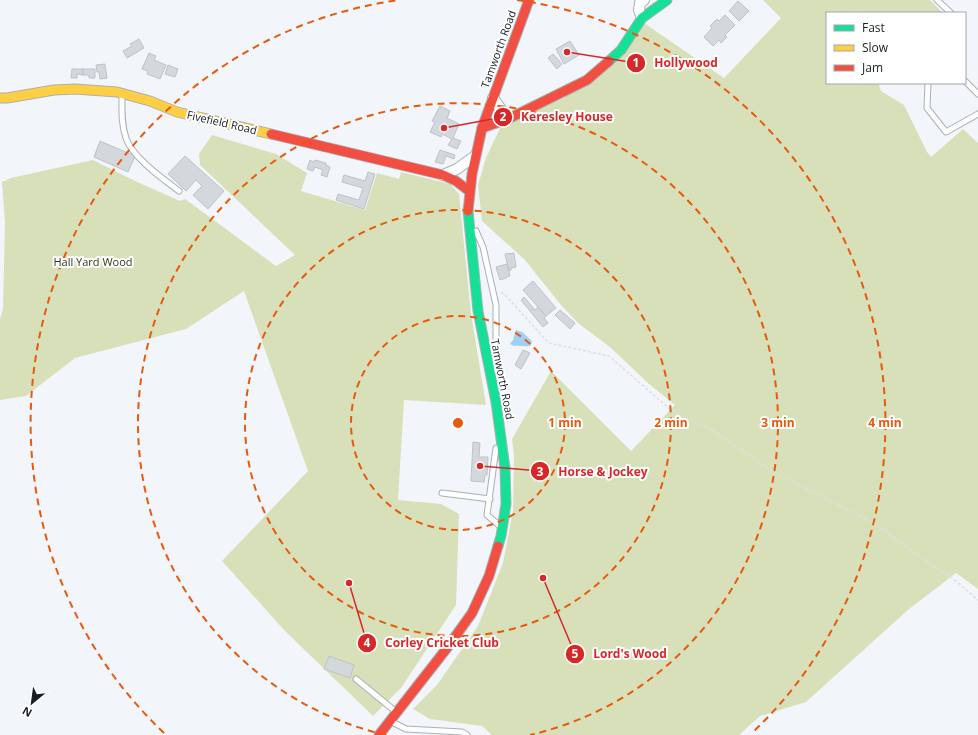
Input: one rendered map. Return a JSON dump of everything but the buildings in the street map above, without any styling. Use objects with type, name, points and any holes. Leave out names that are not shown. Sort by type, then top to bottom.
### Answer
[{"type":"main road","name":"Tamworth Road","points":[[379,735],[444,653],[472,614],[489,576],[502,528],[506,504],[506,474],[500,425],[478,311],[468,213],[469,191],[482,128],[529,0]]},
{"type":"main road","points":[[482,128],[508,119],[586,80],[620,50],[642,18],[667,0]]},
{"type":"main road","name":"Fivefield Road","points":[[0,98],[54,90],[75,89],[122,94],[150,101],[177,112],[443,175],[456,181],[469,191]]},
{"type":"street","points":[[642,18],[639,10],[640,3],[644,0]]},
{"type":"street","points":[[493,98],[508,119]]},
{"type":"street","points":[[443,175],[457,169],[475,156]]},
{"type":"lane","points":[[937,0],[950,12]]},
{"type":"lane","points":[[966,82],[978,94]]},
{"type":"lane","points":[[928,84],[927,108],[946,132],[978,114]]},
{"type":"lane","points":[[122,94],[123,127],[126,139],[132,149],[150,169],[179,191]]},
{"type":"lane","points":[[468,213],[483,247],[494,289],[496,305],[496,402]]},
{"type":"lane","points":[[500,425],[487,515],[502,528]]},
{"type":"lane","points":[[442,494],[490,499]]},
{"type":"lane","points":[[356,679],[396,712]]},
{"type":"lane","points":[[389,721],[406,729],[462,732],[467,735]]},
{"type":"path","points":[[494,289],[505,295],[548,343],[609,356],[672,411],[714,431],[774,472],[874,523],[940,571],[948,574],[954,581],[978,600]]},
{"type":"green space","points":[[763,0],[930,0],[942,12],[826,12],[826,84],[880,84],[881,91],[904,105],[927,152],[931,157],[963,129],[978,143],[978,589],[956,573],[909,609],[806,702],[760,716],[739,735],[492,735],[482,726],[430,719],[413,709],[437,685],[478,626],[503,563],[513,511],[514,454],[512,439],[551,371],[631,451],[675,405],[649,384],[611,348],[578,323],[561,305],[525,260],[482,221],[478,185],[486,158],[501,126],[564,98],[644,23],[724,78],[781,18]]},
{"type":"green space","name":"Hall Yard Wood","points":[[212,135],[276,154],[307,173],[301,191],[365,210],[377,173],[399,179],[401,172],[450,184],[459,194],[471,314],[486,405],[404,400],[398,500],[441,504],[459,514],[456,605],[401,688],[373,716],[284,630],[222,561],[308,471],[244,291],[186,329],[75,358],[26,396],[0,400],[0,319],[3,309],[5,223],[2,182],[11,178],[93,160],[180,201],[185,199],[276,266],[295,255],[200,165],[199,154]]},
{"type":"water","points":[[516,330],[522,332],[532,341],[531,345],[514,346],[510,344]]},
{"type":"traffic: fast","points":[[609,61],[621,50],[642,18],[667,0]]},
{"type":"traffic: fast","points":[[468,211],[478,311],[496,402],[505,468],[506,504],[498,546]]},
{"type":"traffic: slow","points":[[0,98],[54,90],[75,89],[117,92],[150,101],[177,112],[271,134]]},
{"type":"traffic: jam","points":[[468,211],[472,174],[482,128],[529,0]]},
{"type":"traffic: jam","points":[[482,128],[508,119],[587,80],[609,61]]},
{"type":"traffic: jam","points":[[271,134],[443,175],[456,181],[469,191]]},
{"type":"traffic: jam","points":[[379,735],[447,648],[472,613],[489,576],[498,546]]},
{"type":"place","name":"Hollywood","points":[[567,52]]},
{"type":"place","name":"Keresley House","points":[[444,128]]},
{"type":"place","name":"Horse & Jockey","points":[[480,466]]},
{"type":"place","name":"Lord's Wood","points":[[543,578]]},
{"type":"place","name":"Corley Cricket Club","points":[[349,583]]}]
